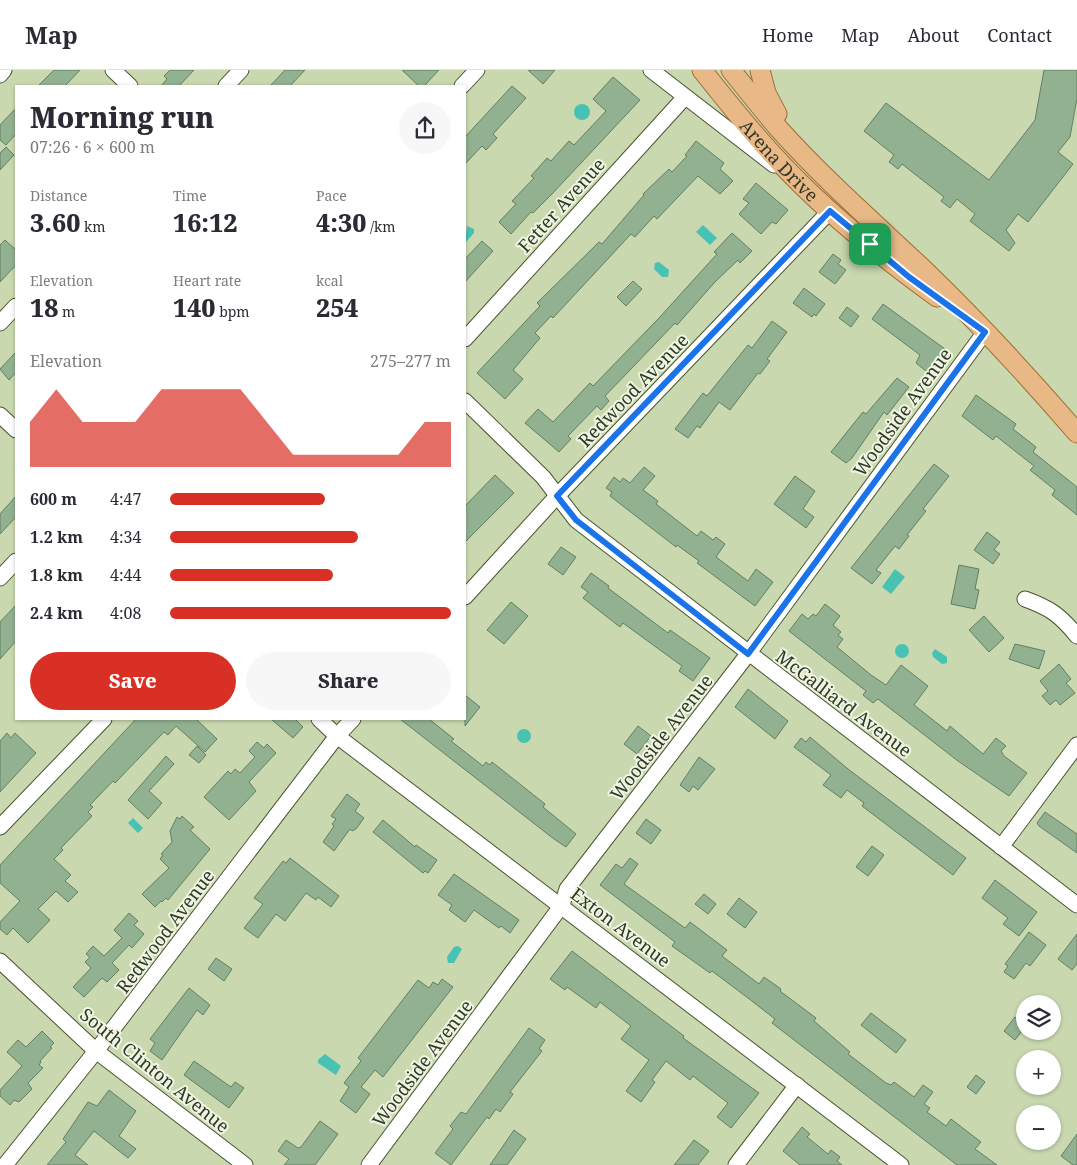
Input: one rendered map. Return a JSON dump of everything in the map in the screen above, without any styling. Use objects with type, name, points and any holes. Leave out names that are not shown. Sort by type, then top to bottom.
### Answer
[{"type":"main road","name":"Arena Drive","points":[[702,70],[774,156],[830,211],[909,277],[985,332]]},
{"type":"main road","name":"Arena Drive","points":[[731,70],[799,149],[985,332],[1077,433]]},
{"type":"main road","points":[[760,70],[766,93],[799,149]]},
{"type":"street","points":[[0,75],[4,70]]},
{"type":"street","points":[[113,70],[129,85]]},
{"type":"street","points":[[227,85],[241,70]]},
{"type":"street","points":[[463,85],[477,70]]},
{"type":"street","points":[[651,70],[811,193]]},
{"type":"street","name":"Fetter Avenue","points":[[466,338],[685,97]]},
{"type":"street","name":"Redwood Avenue","points":[[466,595],[557,496],[830,211]]},
{"type":"street","points":[[0,323],[15,307]]},
{"type":"street","name":"Woodside Avenue","points":[[369,1165],[562,905],[567,889],[748,654],[985,332]]},
{"type":"street","name":"McGalliard Avenue","points":[[466,403],[543,477],[576,520],[1077,905]]},
{"type":"street","points":[[0,415],[15,429]]},
{"type":"street","points":[[0,578],[15,562]]},
{"type":"street","points":[[1024,599],[1047,607],[1077,636]]},
{"type":"street","points":[[0,827],[103,720]]},
{"type":"street","name":"Exton Avenue","points":[[320,720],[337,736],[562,905],[901,1165]]},
{"type":"street","name":"Redwood Avenue","points":[[5,1165],[96,1051],[337,736],[352,720]]},
{"type":"street","points":[[1001,847],[1077,745]]},
{"type":"street","name":"South Clinton Avenue","points":[[0,961],[96,1051],[245,1165]]},
{"type":"street","points":[[736,1165],[797,1085]]},
{"type":"water","points":[[582,104],[590,112],[582,120],[574,112]]},
{"type":"water","points":[[703,225],[717,238],[710,245],[696,232]]},
{"type":"water","points":[[467,226],[474,229],[474,233],[466,242]]},
{"type":"water","points":[[659,262],[669,270],[668,277],[662,277],[654,269],[655,263]]},
{"type":"water","points":[[895,569],[905,577],[891,594],[882,587]]},
{"type":"water","points":[[899,644],[905,644],[909,651],[905,658],[899,658],[895,654],[895,648]]},
{"type":"water","points":[[935,649],[947,657],[947,663],[942,664],[933,657],[932,653]]},
{"type":"water","points":[[521,729],[527,729],[531,736],[527,743],[521,743],[517,739],[517,733]]},
{"type":"water","points":[[133,818],[143,828],[138,833],[128,823]]},
{"type":"water","points":[[458,946],[462,949],[454,963],[448,963],[447,957],[454,947]]},
{"type":"water","points":[[325,1054],[341,1066],[336,1075],[318,1063],[318,1060]]},
{"type":"building","points":[[54,70],[80,70],[66,85],[39,85]]},
{"type":"building","points":[[170,70],[194,70],[180,85],[162,85],[167,79],[164,76]]},
{"type":"building","points":[[285,70],[305,70],[291,85],[271,85]]},
{"type":"building","points":[[402,70],[439,70],[425,85],[418,85]]},
{"type":"building","points":[[528,70],[555,70],[543,84]]},
{"type":"building","points":[[1044,70],[1077,70],[1077,98],[1070,137],[1058,152],[1073,164],[1028,222],[1018,214],[1006,230],[1015,243],[1009,251],[970,221],[975,214],[957,199],[950,208],[941,201],[944,197],[902,164],[898,169],[889,162],[894,155],[864,131],[886,103],[989,180],[1035,120]]},
{"type":"building","points":[[613,77],[640,100],[551,195],[533,213],[531,212],[511,234],[499,222],[516,204],[512,201],[534,178],[531,176],[547,158],[551,161],[569,141],[574,145],[606,111],[593,99]]},
{"type":"building","points":[[512,86],[526,98],[493,134],[497,138],[486,150],[482,146],[466,163],[466,136]]},
{"type":"building","points":[[15,109],[15,135],[6,145],[0,140],[0,125]]},
{"type":"building","points":[[696,141],[724,163],[720,169],[733,181],[720,194],[698,176],[657,219],[654,216],[635,237],[631,234],[553,318],[551,316],[535,333],[540,338],[513,370],[523,379],[505,399],[477,373],[540,306],[537,303],[599,242],[602,244],[643,194],[669,169],[672,172],[687,156],[685,155]]},
{"type":"building","points":[[6,147],[14,155],[0,170],[0,153]]},
{"type":"building","points":[[756,183],[788,210],[776,224],[772,222],[761,234],[739,214],[749,203],[743,199]]},
{"type":"building","points":[[732,233],[752,251],[740,263],[738,260],[715,282],[677,325],[675,323],[605,396],[609,401],[601,410],[597,406],[568,436],[571,439],[559,452],[525,423],[538,409],[553,422],[590,383],[593,386],[659,318],[717,254],[714,252]]},
{"type":"building","points":[[5,240],[15,249],[15,266],[0,282],[0,245]]},
{"type":"building","points":[[482,241],[493,251],[466,281],[466,258]]},
{"type":"building","points":[[833,254],[841,260],[838,264],[846,270],[835,284],[819,272]]},
{"type":"building","points":[[633,281],[642,289],[626,306],[617,297]]},
{"type":"building","points":[[804,288],[825,304],[816,316],[814,314],[812,317],[793,303]]},
{"type":"building","points":[[883,304],[945,349],[926,371],[916,363],[920,355],[872,319]]},
{"type":"building","points":[[847,307],[859,316],[851,327],[839,318]]},
{"type":"building","points":[[772,321],[787,332],[767,359],[770,361],[760,374],[758,373],[730,410],[719,402],[700,428],[697,426],[688,438],[675,429],[703,393],[707,396],[748,345],[752,348]]},
{"type":"building","points":[[15,353],[15,373],[9,380],[0,369]]},
{"type":"building","points":[[897,378],[909,387],[887,415],[884,412],[852,458],[846,463],[831,452],[863,412],[866,414]]},
{"type":"building","points":[[976,395],[1016,424],[1013,429],[1036,447],[1033,452],[1077,487],[1077,515],[1052,495],[1055,490],[1030,470],[1034,466],[996,436],[993,440],[962,416]]},
{"type":"building","points":[[934,464],[949,476],[923,509],[926,511],[907,535],[909,536],[899,549],[895,546],[876,570],[881,573],[872,584],[851,568]]},
{"type":"building","points":[[644,467],[655,476],[643,490],[658,501],[656,504],[697,536],[701,531],[713,540],[716,537],[725,544],[716,557],[748,581],[756,569],[773,582],[755,606],[697,563],[699,561],[677,545],[676,547],[610,496],[612,492],[606,488],[614,477],[620,482],[623,478],[630,483]]},
{"type":"building","points":[[495,475],[514,493],[466,541],[466,505]]},
{"type":"building","points":[[795,476],[815,491],[803,509],[814,517],[806,528],[774,504]]},
{"type":"building","points":[[15,497],[15,518],[0,534],[0,514]]},
{"type":"building","points":[[987,532],[1000,542],[994,550],[1000,554],[993,564],[974,550]]},
{"type":"building","points":[[561,547],[576,557],[563,575],[548,564]]},
{"type":"building","points":[[959,565],[979,569],[975,589],[979,590],[975,609],[951,604]]},
{"type":"building","points":[[591,573],[668,633],[670,630],[710,658],[693,681],[679,671],[682,666],[623,623],[620,627],[583,598],[588,592],[581,587]]},
{"type":"building","points":[[511,602],[528,616],[504,644],[487,630]]},
{"type":"building","points":[[825,604],[840,616],[833,625],[841,632],[838,635],[843,639],[837,647],[871,675],[886,685],[901,665],[928,686],[914,705],[947,731],[950,726],[983,754],[996,738],[1006,746],[1001,751],[1004,756],[1027,773],[1009,796],[958,761],[878,699],[873,703],[863,695],[866,691],[789,631],[802,614],[808,619],[813,614],[816,616]]},
{"type":"building","points":[[15,606],[15,642],[0,659],[0,622]]},
{"type":"building","points":[[984,616],[1004,638],[989,652],[969,630]]},
{"type":"building","points":[[1015,644],[1045,651],[1039,669],[1009,659]]},
{"type":"building","points":[[1059,664],[1071,679],[1066,683],[1075,693],[1060,705],[1056,700],[1050,705],[1042,696],[1048,691],[1040,681]]},
{"type":"building","points":[[748,689],[788,721],[775,739],[735,707]]},
{"type":"building","points":[[466,696],[480,707],[465,726],[466,720]]},
{"type":"building","points":[[135,720],[197,720],[217,739],[205,752],[176,726],[168,735],[164,732],[115,783],[113,781],[90,805],[93,807],[88,812],[92,816],[61,848],[63,850],[54,859],[71,875],[65,881],[78,892],[68,902],[56,891],[38,909],[50,920],[28,943],[13,928],[7,935],[0,929],[0,922],[20,901],[0,883],[0,865]]},
{"type":"building","points":[[272,720],[296,720],[303,727],[293,738]]},
{"type":"building","points":[[401,720],[430,720],[454,739],[451,741],[483,766],[486,762],[490,765],[492,762],[545,804],[543,807],[576,834],[566,847]]},
{"type":"building","points":[[638,726],[651,736],[637,754],[624,744]]},
{"type":"building","points":[[7,733],[11,738],[15,733],[36,753],[0,792],[0,741]]},
{"type":"building","points":[[810,737],[848,769],[966,858],[953,875],[862,806],[864,803],[847,790],[841,798],[823,785],[831,775],[794,747],[801,738],[806,742]]},
{"type":"building","points":[[257,742],[264,748],[267,744],[276,753],[249,782],[256,791],[229,820],[204,797],[228,771],[231,774],[235,769],[240,773],[255,757],[249,751]]},
{"type":"building","points":[[197,746],[206,755],[199,763],[189,755]]},
{"type":"building","points":[[166,756],[174,764],[149,791],[162,803],[148,819],[128,800]]},
{"type":"building","points":[[699,757],[715,769],[698,790],[693,786],[689,792],[680,785]]},
{"type":"building","points":[[347,794],[360,804],[355,811],[364,818],[356,829],[352,831],[350,829],[334,851],[323,842],[334,826],[332,824],[336,819],[331,816]]},
{"type":"building","points":[[1045,812],[1077,834],[1077,853],[1039,826],[1037,823]]},
{"type":"building","points":[[182,816],[194,827],[190,830],[210,849],[168,900],[166,898],[155,907],[142,894],[169,868],[160,859],[163,855],[161,854],[172,842],[170,831],[177,817],[180,819]]},
{"type":"building","points":[[646,819],[661,830],[651,844],[636,833]]},
{"type":"building","points":[[383,820],[415,847],[416,845],[437,860],[428,873],[425,871],[423,873],[373,832]]},
{"type":"building","points":[[872,846],[884,855],[868,876],[856,867]]},
{"type":"building","points":[[290,858],[339,896],[331,907],[318,897],[316,900],[306,893],[285,921],[276,914],[258,938],[244,928],[263,904],[254,898],[283,861],[286,863]]},
{"type":"building","points":[[630,858],[638,864],[624,884],[685,928],[690,922],[727,950],[722,956],[759,984],[764,977],[781,989],[780,991],[816,1018],[814,1021],[850,1052],[848,1054],[886,1083],[891,1085],[894,1082],[914,1097],[923,1085],[933,1092],[924,1104],[930,1108],[927,1112],[946,1126],[951,1119],[981,1142],[975,1149],[997,1165],[957,1165],[772,1023],[775,1019],[748,998],[712,971],[710,973],[672,946],[675,942],[600,885],[616,864],[622,868]]},
{"type":"building","points":[[454,874],[519,920],[510,933],[501,926],[499,928],[474,910],[465,922],[449,910],[452,905],[438,895]]},
{"type":"building","points":[[995,880],[1037,912],[1019,936],[1003,924],[1008,918],[982,898]]},
{"type":"building","points":[[704,894],[716,904],[708,914],[695,904]]},
{"type":"building","points":[[739,898],[757,912],[745,928],[727,914]]},
{"type":"building","points":[[129,913],[138,921],[134,925],[144,934],[132,948],[129,945],[112,963],[119,970],[107,982],[102,978],[84,997],[73,987],[91,968],[85,962],[90,957],[86,954],[93,946],[104,956],[122,938],[114,930]]},
{"type":"building","points":[[1029,932],[1046,945],[1030,966],[1026,963],[1014,979],[1004,972],[1008,966],[1005,964]]},
{"type":"building","points":[[1077,934],[1077,964],[1072,970],[1058,959]]},
{"type":"building","points":[[572,951],[684,1036],[683,1038],[759,1093],[731,1128],[717,1117],[728,1103],[693,1076],[690,1080],[666,1061],[652,1080],[655,1082],[641,1102],[626,1091],[649,1060],[621,1039],[631,1026],[600,1002],[596,1008],[567,987],[565,990],[550,979]]},
{"type":"building","points":[[216,958],[232,969],[224,981],[208,969]]},
{"type":"building","points":[[442,979],[453,987],[383,1077],[375,1070],[361,1087],[370,1094],[356,1113],[340,1101],[349,1087],[344,1083],[361,1061],[358,1058],[418,980],[429,988],[433,982],[438,985]]},
{"type":"building","points":[[189,988],[210,1005],[203,1015],[197,1010],[162,1060],[150,1051],[155,1043],[150,1039]]},
{"type":"building","points":[[871,1013],[906,1040],[896,1053],[861,1025]]},
{"type":"building","points":[[1015,1017],[1016,1018],[1015,1040],[1004,1031]]},
{"type":"building","points":[[529,1028],[545,1040],[539,1049],[542,1051],[510,1092],[513,1094],[500,1112],[496,1109],[489,1119],[487,1117],[451,1165],[435,1153],[453,1129],[450,1126],[461,1112],[466,1114]]},
{"type":"building","points":[[42,1031],[54,1043],[50,1047],[52,1048],[40,1061],[39,1065],[43,1068],[28,1083],[32,1089],[19,1102],[14,1100],[10,1105],[0,1096],[0,1090],[22,1066],[7,1052],[18,1040],[26,1047]]},
{"type":"building","points":[[194,1061],[231,1087],[235,1082],[244,1088],[229,1108],[184,1075]]},
{"type":"building","points":[[976,1075],[985,1082],[976,1094],[967,1087]]},
{"type":"building","points":[[109,1090],[136,1111],[119,1136],[136,1149],[128,1158],[94,1131],[75,1155],[88,1165],[47,1165],[66,1142],[63,1139],[88,1102],[97,1106]]},
{"type":"building","points":[[320,1121],[338,1134],[315,1165],[284,1165],[289,1159],[278,1151],[286,1140],[298,1148],[301,1147]]},
{"type":"building","points":[[802,1127],[810,1134],[807,1137],[828,1154],[831,1150],[840,1157],[837,1161],[842,1165],[800,1165],[783,1151]]},
{"type":"building","points":[[514,1130],[526,1139],[507,1165],[490,1165]]},
{"type":"building","points":[[1077,1134],[1077,1165],[1073,1165],[1061,1156]]},
{"type":"building","points":[[694,1140],[709,1151],[698,1165],[674,1165]]},
{"type":"route","points":[[830,211],[870,244],[909,277],[985,332],[748,654],[576,520],[557,496],[830,211]]}]
